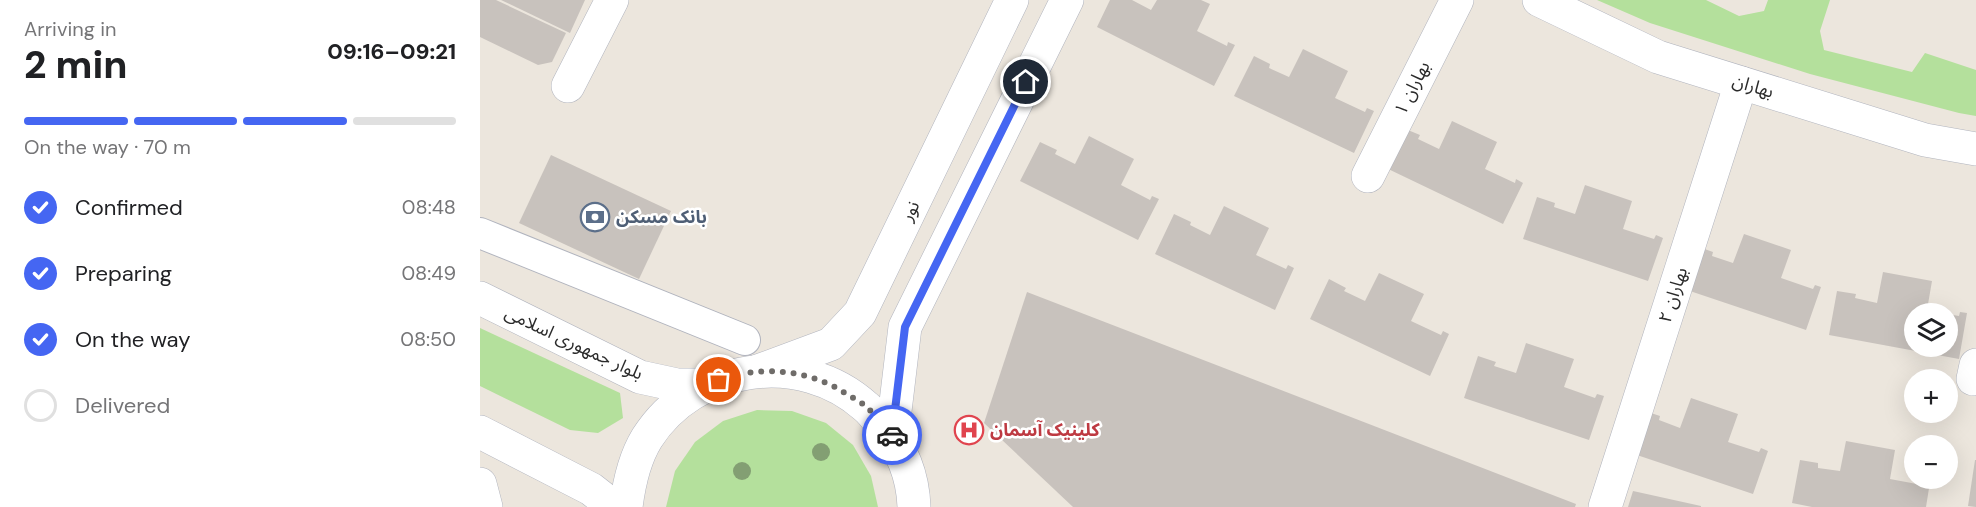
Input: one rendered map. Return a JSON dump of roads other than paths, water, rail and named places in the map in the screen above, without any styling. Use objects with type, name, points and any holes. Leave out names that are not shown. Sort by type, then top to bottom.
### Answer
[{"type":"street","points":[[568,86],[612,0]]},
{"type":"street","name":"نور","points":[[758,371],[831,344],[860,313],[1012,0]]},
{"type":"street","points":[[892,436],[905,327],[1067,0]]},
{"type":"street","name":"بهاران ۱","points":[[1368,176],[1457,0]]},
{"type":"street","name":"بهاران","points":[[1539,0],[1658,57],[1925,140],[1976,149]]},
{"type":"street","name":"بهاران ۲","points":[[1605,507],[1741,83]]},
{"type":"street","points":[[480,233],[745,340]]},
{"type":"street","name":"بلوار جمهوری اسلامی","points":[[480,298],[640,377],[677,385],[706,385]]},
{"type":"street","points":[[626,507],[630,475],[647,438],[673,407],[706,385],[732,376],[758,371],[797,373],[834,385],[866,406],[892,436],[905,463],[919,502]]},
{"type":"street","points":[[480,432],[591,489],[614,507]]},
{"type":"street","points":[[480,484],[486,507]]},
{"type":"place","name":"بانک مسکن","points":[[595,217]]},
{"type":"place","name":"کلینیک آسمان","points":[[969,430]]}]
